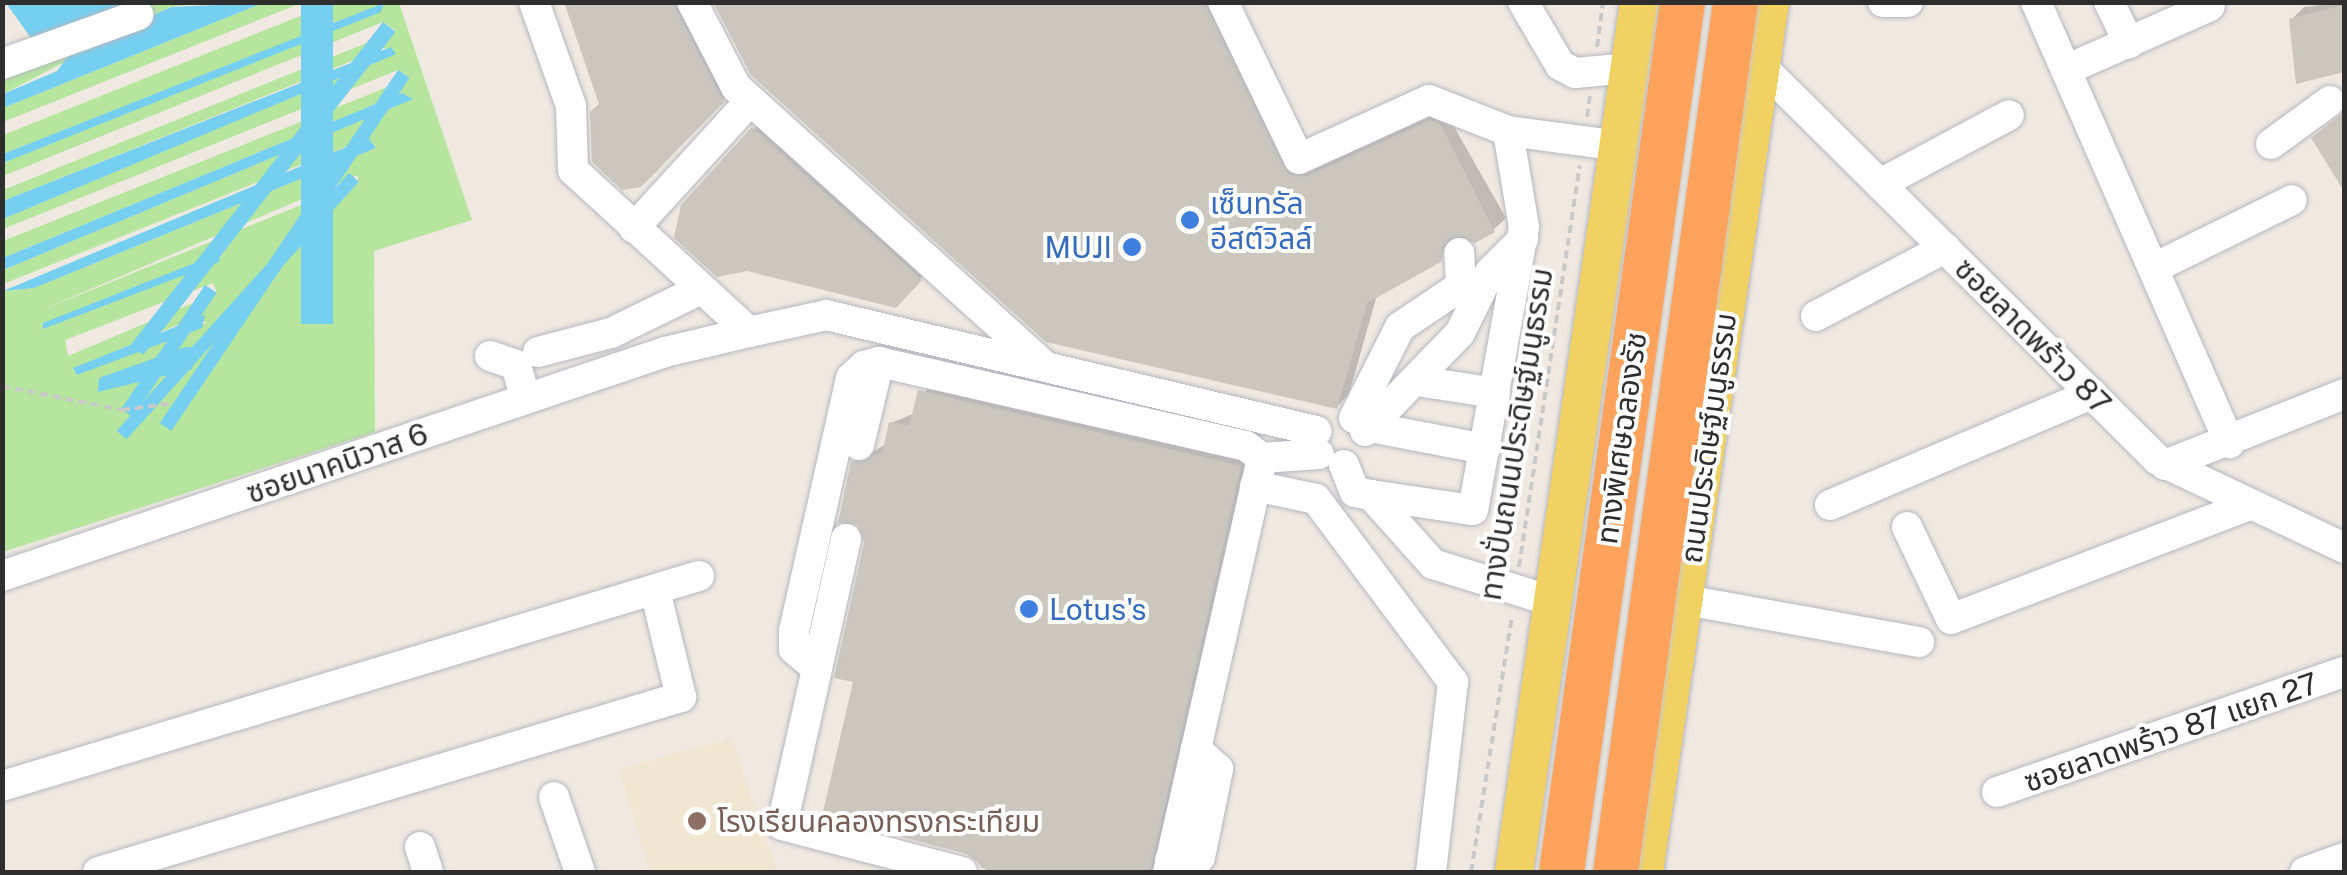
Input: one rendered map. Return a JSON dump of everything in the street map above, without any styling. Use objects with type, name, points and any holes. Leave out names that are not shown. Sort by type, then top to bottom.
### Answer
[{"type":"highway","name":"ทางพิเศษฉลองรัช","points":[[1561,872],[1682,2]]},
{"type":"highway","name":"ทางพิเศษฉลองรัช","points":[[1615,872],[1735,2]]},
{"type":"main road","points":[[1514,872],[1540,723],[1639,2]]},
{"type":"main road","name":"ถนนประดิษฐ์มนูธรรม","points":[[1644,872],[1770,2]]},
{"type":"main road","points":[[1540,723],[1570,750],[1622,764],[1644,758],[1665,730]]},
{"type":"main road","points":[[1524,814],[1588,780],[1626,791],[1652,818]]},
{"type":"street","points":[[534,2],[571,106],[574,170],[699,290],[749,332]]},
{"type":"street","points":[[692,2],[724,71],[751,100],[1045,366]]},
{"type":"street","points":[[1224,2],[1299,159],[1429,100],[1508,131],[1583,144],[1621,146]]},
{"type":"street","points":[[1523,2],[1550,56],[1576,73],[1631,68]]},
{"type":"street","points":[[1883,2],[1908,2]]},
{"type":"street","points":[[2109,2],[2129,43]]},
{"type":"street","points":[[2039,3],[2158,266],[2230,443]]},
{"type":"street","points":[[2068,69],[2129,43],[2169,13],[2210,6]]},
{"type":"street","points":[[2,64],[138,14]]},
{"type":"street","name":"ซอยลาดพร้าว 87","points":[[1762,67],[2165,465],[2250,505],[2340,537]]},
{"type":"street","points":[[628,223],[751,100]]},
{"type":"street","points":[[2271,144],[2330,100]]},
{"type":"street","points":[[1880,184],[2009,115]]},
{"type":"street","points":[[1485,448],[1363,425],[1332,415],[1326,450],[1355,492],[1470,513],[1485,448],[1523,239],[1508,131]]},
{"type":"street","points":[[2158,266],[2292,200]]},
{"type":"street","points":[[1363,425],[1417,381],[1523,239]]},
{"type":"street","points":[[1816,316],[1945,248]]},
{"type":"street","points":[[1259,472],[1326,450],[1362,453],[1363,425],[1400,327],[1461,286],[1459,253]]},
{"type":"street","points":[[538,352],[612,333],[699,290]]},
{"type":"street","name":"ซอยนาคนิวาส 6","points":[[2,576],[672,351],[826,314],[1045,366],[1326,450]]},
{"type":"street","points":[[490,356],[516,365],[526,399]]},
{"type":"street","points":[[860,445],[879,362]]},
{"type":"street","points":[[813,666],[794,650],[794,630],[851,378],[879,362],[1246,446],[1259,472],[1316,499],[1454,682],[1431,872]]},
{"type":"street","points":[[1417,381],[1494,393]]},
{"type":"street","points":[[1830,505],[2092,394]]},
{"type":"street","points":[[2165,465],[2230,443],[2344,394]]},
{"type":"street","points":[[1169,866],[1259,472]]},
{"type":"street","points":[[1371,495],[1433,564],[1555,602]]},
{"type":"street","points":[[1908,527],[1952,619],[2250,505]]},
{"type":"street","points":[[846,538],[813,666],[782,825],[962,872]]},
{"type":"street","points":[[2,786],[700,576]]},
{"type":"street","points":[[98,872],[682,697],[655,590]]},
{"type":"street","points":[[1685,600],[1919,642]]},
{"type":"street","name":"ซอยลาดพร้าว 87 แยก 27","points":[[1997,792],[2344,672]]},
{"type":"street","points":[[554,797],[580,872]]},
{"type":"street","points":[[2304,872],[2344,858]]},
{"type":"path","name":"ทางปั่นถนนประดิษฐ์มนูธรรม","points":[[1471,872],[1604,2]]},
{"type":"path","points":[[2,386],[122,410],[174,404]]},
{"type":"shaded area","name":"โรงเรียนคลองทรงกระเทียม","points":[[732,738],[777,872],[650,872],[619,769]]},
{"type":"green space","points":[[142,3],[202,3],[170,7],[3,94],[3,82],[63,41]]},
{"type":"green space","points":[[263,3],[301,3],[3,122],[3,108]]},
{"type":"green space","points":[[333,3],[399,3],[472,220],[374,251],[375,432],[3,552],[2,291],[34,288],[376,148],[368,138],[3,284],[3,270],[412,99],[402,93],[3,258],[3,241],[410,78],[398,70],[3,229],[3,219],[396,53],[384,48],[3,201],[3,190],[396,31],[383,22],[3,176],[3,163],[383,4],[3,154],[3,135]],"holes":[[[358,175],[358,182],[37,312]],[[213,283],[217,293],[68,356],[65,340]],[[189,320],[208,322],[77,375],[73,369]]]},
{"type":"water","points":[[6,3],[126,3],[31,38]]},
{"type":"water","points":[[263,3],[3,108],[3,94],[57,71],[70,53],[171,7]]},
{"type":"water","points":[[301,3],[333,3],[333,324],[301,324]]},
{"type":"water","points":[[384,3],[381,12],[3,163],[3,154]]},
{"type":"water","points":[[383,22],[396,32],[143,355],[131,345]]},
{"type":"water","points":[[391,47],[396,54],[3,219],[3,201]]},
{"type":"water","points":[[398,70],[410,78],[171,431],[160,423]]},
{"type":"water","points":[[402,93],[413,99],[3,270],[3,258]]},
{"type":"water","points":[[368,138],[376,148],[34,288],[3,291]]},
{"type":"water","points":[[349,173],[359,182],[126,440],[117,431]]},
{"type":"water","points":[[220,253],[219,262],[43,329],[43,323]]},
{"type":"water","points":[[205,285],[217,293],[133,417],[121,409]]},
{"type":"water","points":[[205,315],[202,328],[77,375],[73,368]]},
{"type":"water","points":[[186,347],[199,348],[192,369],[98,392],[99,378]]},
{"type":"building","points":[[564,2],[673,2],[724,102],[641,187],[622,190],[592,162],[590,112],[599,104]]},
{"type":"building","name":"เซ็นทรัล อีสต์วิลล์","points":[[713,2],[1205,2],[1288,174],[1307,176],[1430,120],[1441,125],[1495,232],[1475,243],[1450,237],[1441,262],[1367,303],[1337,409],[1046,342],[751,75]]},
{"type":"building","points":[[2344,5],[2344,72],[2296,84],[2289,19]]},
{"type":"building","points":[[2344,112],[2344,191],[2311,138]]},
{"type":"building","points":[[752,127],[922,280],[896,308],[747,271],[717,277],[674,238],[681,205]]},
{"type":"building","name":"Lotus's","points":[[918,390],[1241,466],[1150,872],[989,872],[967,854],[822,816],[853,682],[834,678],[864,543],[858,525],[838,523],[851,462],[882,453],[889,422],[909,426]]},
{"type":"place","name":"เซ็นทรัล อีสต์วิลล์","points":[[1190,220]]},
{"type":"place","name":"MUJI","points":[[1132,247]]},
{"type":"place","name":"Lotus's","points":[[1029,609]]},
{"type":"place","name":"โรงเรียนคลองทรงกระเทียม","points":[[697,821]]}]
